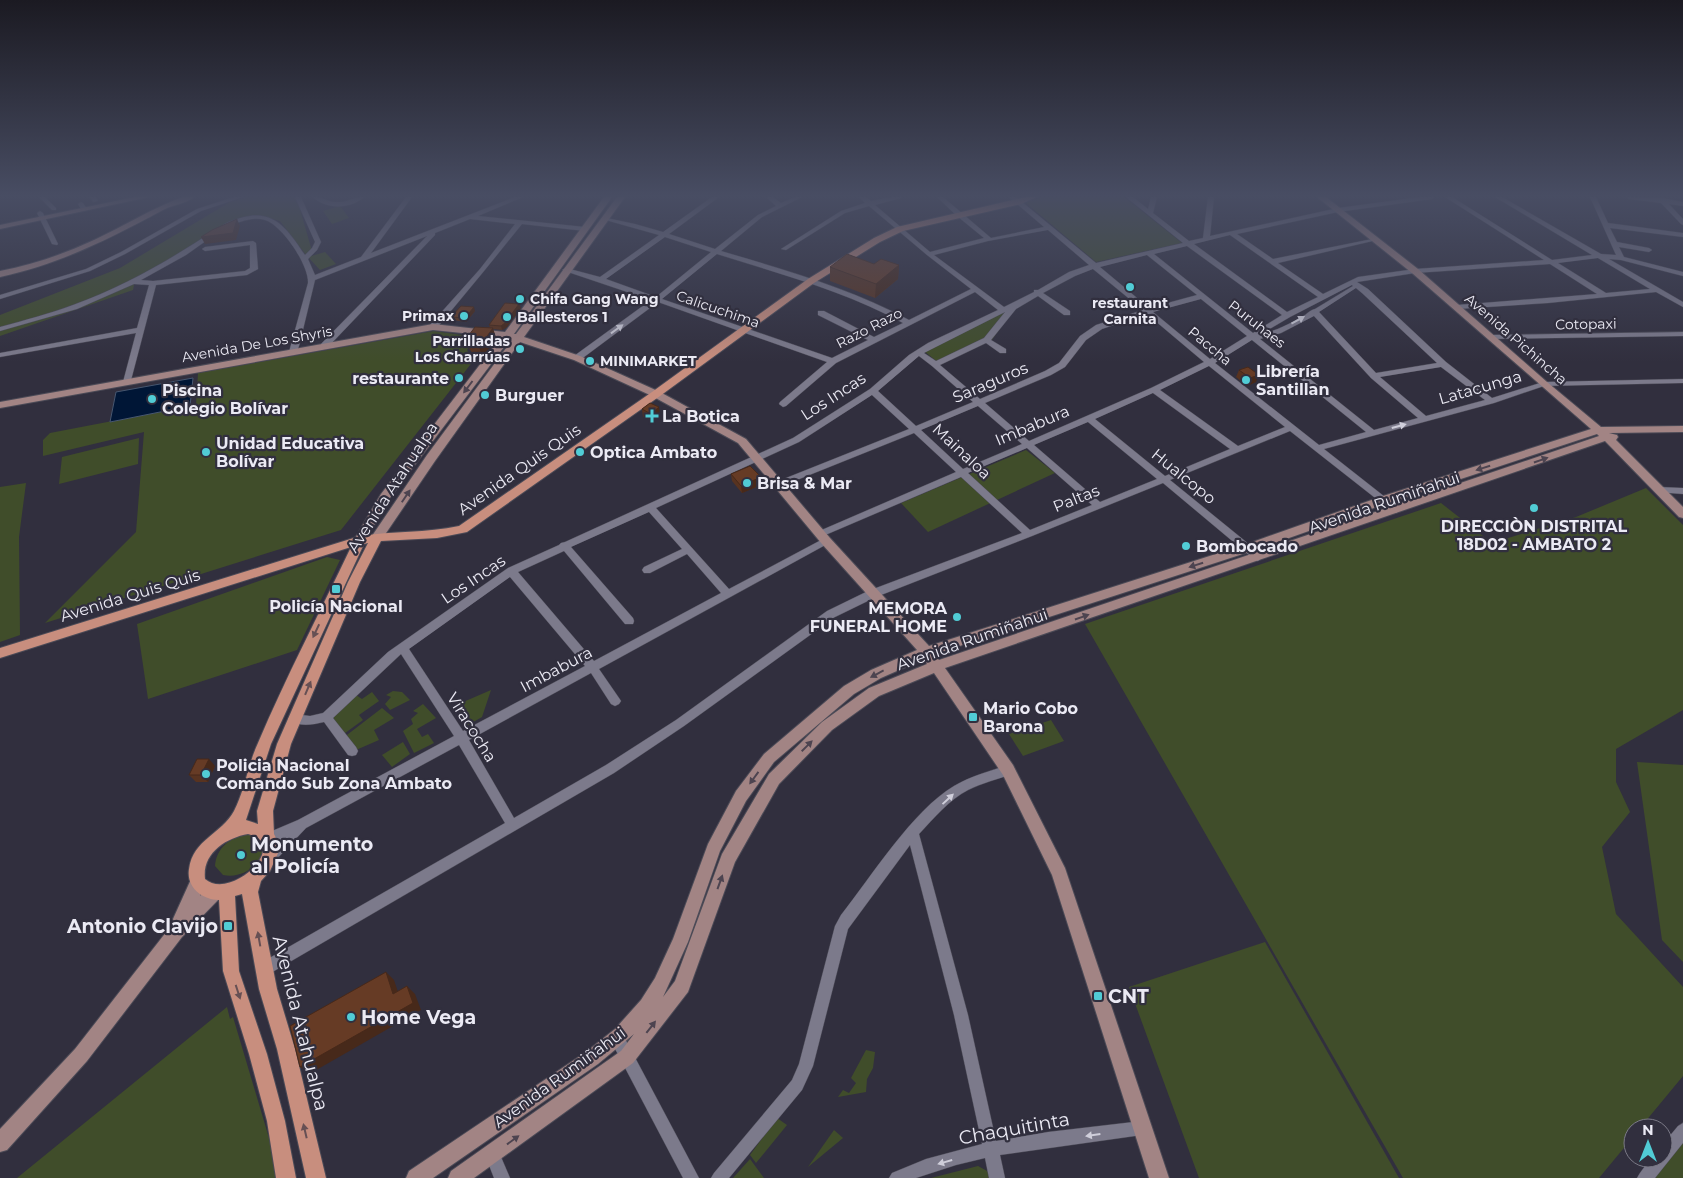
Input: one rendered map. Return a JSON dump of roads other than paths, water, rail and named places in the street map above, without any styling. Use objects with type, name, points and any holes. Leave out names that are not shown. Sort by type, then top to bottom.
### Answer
[{"type":"main road","points":[[0,274],[28,268],[71,252]]},
{"type":"main road","name":"Avenida Atahualpa","points":[[564,268],[573,252]]},
{"type":"main road","points":[[564,268],[574,252]]},
{"type":"main road","name":"Avenida Atahualpa","points":[[360,540],[385,497],[513,336],[577,252]]},
{"type":"main road","name":"Avenida Quis Quis","points":[[0,652],[360,540],[378,536],[446,533],[463,529],[656,394],[811,282],[858,252]]},
{"type":"main road","name":"Avenida Pichincha","points":[[1391,252],[1457,307],[1543,384],[1603,433],[1683,514]]},
{"type":"main road","name":"Avenida De Los Shyris","points":[[0,404],[433,327],[513,336],[577,358],[656,394],[742,441],[823,538],[926,652],[973,717],[1008,770],[1059,873],[1159,1178]]},
{"type":"main road","name":"Avenida Atahualpa","points":[[268,836],[265,811],[268,793],[284,744],[354,582],[378,536],[513,336]]},
{"type":"main road","name":"Avenida Rumiñahui","points":[[458,1178],[493,1155],[627,1057],[682,986],[728,859],[774,779],[827,726],[874,692],[936,666],[1253,553],[1384,500],[1603,433],[1683,429]]},
{"type":"main road","name":"Avenida Rumiñahui","points":[[416,1178],[584,1063],[617,1038],[647,1006],[661,984],[680,942],[713,849],[741,796],[769,758],[850,690],[876,674],[926,652],[1396,510],[1603,433],[1683,437]]},
{"type":"main road","points":[[176,931],[198,882],[196,868],[203,852],[212,842],[224,834],[240,816],[264,744],[360,540]]},
{"type":"main road","points":[[198,882],[204,889],[221,892],[236,889],[254,879],[268,860],[271,851],[268,836],[258,829],[248,827],[224,834]]},
{"type":"main road","name":"Avenida Atahualpa","points":[[254,879],[250,892],[268,989],[286,1049],[316,1178]]},
{"type":"main road","points":[[0,1142],[82,1055],[176,931],[221,892]]},
{"type":"main road","points":[[221,892],[231,971],[273,1111],[286,1178]]},
{"type":"street","points":[[0,297],[88,270],[125,252]]},
{"type":"street","points":[[0,329],[85,304],[132,282],[185,252]]},
{"type":"street","points":[[132,282],[153,283],[252,272],[254,270],[253,252]]},
{"type":"street","points":[[294,352],[312,279],[304,258],[299,252]]},
{"type":"street","points":[[304,258],[311,252]]},
{"type":"street","points":[[364,258],[368,252]]},
{"type":"street","points":[[312,279],[379,252]]},
{"type":"street","points":[[324,346],[415,252]]},
{"type":"street","points":[[433,327],[496,252]]},
{"type":"street","points":[[600,280],[638,252]]},
{"type":"street","points":[[577,358],[656,300],[714,252],[811,282],[885,310],[907,322]]},
{"type":"street","points":[[928,252],[1003,310]]},
{"type":"street","points":[[930,254],[939,252]]},
{"type":"street","name":"Paccha","points":[[1078,252],[1147,311],[1396,510]]},
{"type":"street","name":"Los Incas","points":[[326,717],[392,655],[511,571],[564,545],[757,459],[805,434],[873,391],[918,353],[945,337],[1013,307],[1036,292],[1072,274],[1094,266],[1157,252]]},
{"type":"street","points":[[1200,252],[1287,315]]},
{"type":"street","points":[[1257,252],[1323,297]]},
{"type":"street","points":[[1271,262],[1316,252]]},
{"type":"street","points":[[1534,252],[1604,295]]},
{"type":"street","points":[[1595,252],[1683,304]]},
{"type":"street","points":[[1619,252],[1621,258]]},
{"type":"street","name":"Puruhaes","points":[[1149,254],[1372,433]]},
{"type":"street","name":"Imbabura","points":[[268,836],[302,824],[461,737],[593,668],[728,594],[823,538],[963,472],[1154,390],[1211,362],[1253,338],[1257,333],[1287,315],[1370,277],[1415,271],[1550,262],[1602,256],[1621,258],[1683,274]]},
{"type":"street","name":"Calicuchima","points":[[564,268],[833,361]]},
{"type":"street","points":[[127,382],[153,283]]},
{"type":"street","points":[[1355,284],[1443,364],[1491,401]]},
{"type":"street","name":"Imbabura","points":[[1253,338],[1264,337],[1314,311],[1355,284]]},
{"type":"street","name":"Razo Razo","points":[[783,404],[833,361],[907,322],[976,289]]},
{"type":"street","points":[[1457,307],[1548,301],[1659,290]]},
{"type":"street","points":[[1036,292],[1067,313]]},
{"type":"street","name":"Saraguros","points":[[779,484],[979,403],[1062,365],[1083,338],[1099,327],[1202,296]]},
{"type":"street","points":[[935,364],[987,340],[1013,307]]},
{"type":"street","points":[[1314,311],[1374,376],[1424,419]]},
{"type":"street","points":[[821,313],[873,340]]},
{"type":"street","points":[[0,355],[140,330]]},
{"type":"street","name":"Cotopaxi","points":[[1490,337],[1683,334]]},
{"type":"street","points":[[987,340],[1003,351]]},
{"type":"street","points":[[918,353],[935,364],[1098,505]]},
{"type":"street","points":[[1374,376],[1443,364]]},
{"type":"street","name":"Latacunga","points":[[1318,448],[1491,401],[1543,384],[1683,382]]},
{"type":"street","points":[[1154,390],[1237,450]]},
{"type":"street","name":"Mainaloa","points":[[873,391],[1029,534]]},
{"type":"street","name":"Hualcopo","points":[[1090,418],[1253,553]]},
{"type":"street","name":"Paltas","points":[[264,969],[610,769],[680,723],[822,619],[872,594],[1166,480],[1292,428]]},
{"type":"street","points":[[1660,490],[1683,491]]},
{"type":"street","points":[[650,507],[728,594]]},
{"type":"street","points":[[564,545],[629,621]]},
{"type":"street","points":[[647,570],[687,550]]},
{"type":"street","points":[[511,571],[593,668],[615,701]]},
{"type":"street","name":"Viracocha","points":[[403,648],[461,737],[512,825]]},
{"type":"street","points":[[294,719],[310,721],[326,717],[352,751]]},
{"type":"street","points":[[719,1178],[796,1085],[806,1066],[844,923],[913,833],[952,794],[970,784],[1008,770]]},
{"type":"street","name":"Imbabura","points":[[268,860],[302,824]]},
{"type":"street","points":[[913,833],[961,1015],[997,1178]]},
{"type":"street","points":[[617,1038],[691,1178]]},
{"type":"street","name":"Chaquitinta","points":[[897,1178],[992,1149],[1142,1128]]},
{"type":"street","points":[[1673,1143],[1683,1131]]},
{"type":"street","points":[[493,1155],[502,1178]]},
{"type":"street","points":[[1645,1178],[1653,1168]]},
{"type":"water","name":"Piscina Colegio Bolívar","points":[[193,378],[190,406],[110,422],[116,392]]},
{"type":"place","name":"restaurant Carnita","points":[[1130,287]]},
{"type":"place","name":"Chifa Gang Wang","points":[[520,299]]},
{"type":"place","name":"Primax","points":[[464,316]]},
{"type":"place","name":"Ballesteros 1","points":[[507,317]]},
{"type":"place","name":"Parrilladas Los Charrúas","points":[[520,349]]},
{"type":"place","name":"MINIMARKET","points":[[590,361]]},
{"type":"place","name":"restaurante","points":[[459,378]]},
{"type":"place","name":"Librería Santillan","points":[[1246,380]]},
{"type":"place","name":"Burguer","points":[[485,395]]},
{"type":"place","name":"Piscina Colegio Bolívar","points":[[152,399]]},
{"type":"place","name":"La Botica","points":[[652,416]]},
{"type":"place","name":"Unidad Educativa Bolívar","points":[[206,452]]},
{"type":"place","name":"Optica Ambato","points":[[580,452]]},
{"type":"place","name":"Brisa & Mar","points":[[747,483]]},
{"type":"place","name":"DIRECCIÒN DISTRITAL 18D02 - AMBATO 2","points":[[1534,508]]},
{"type":"place","name":"Bombocado","points":[[1186,546]]},
{"type":"place","name":"Policía Nacional","points":[[336,589]]},
{"type":"place","name":"MEMORA FUNERAL HOME","points":[[957,617]]},
{"type":"place","name":"Mario Cobo Barona","points":[[973,717]]},
{"type":"place","name":"Policia Nacional Comando Sub Zona Ambato","points":[[206,774]]},
{"type":"place","name":"Monumento al Policía","points":[[241,855]]},
{"type":"place","name":"Antonio Clavijo","points":[[228,926]]},
{"type":"place","name":"CNT","points":[[1098,996]]},
{"type":"place","name":"Home Vega","points":[[351,1017]]}]
